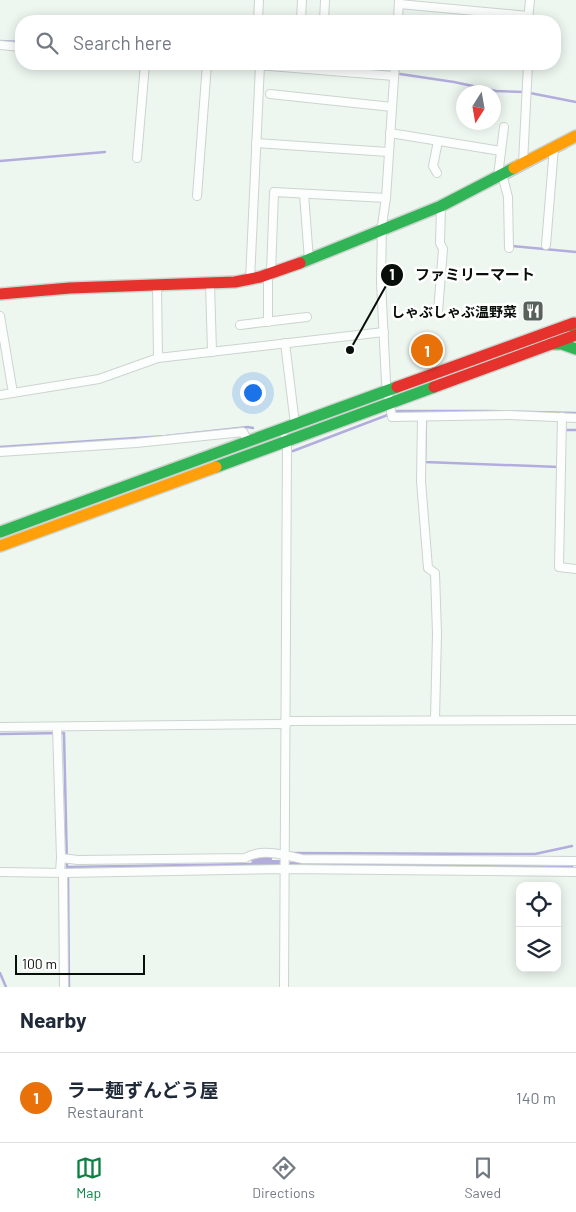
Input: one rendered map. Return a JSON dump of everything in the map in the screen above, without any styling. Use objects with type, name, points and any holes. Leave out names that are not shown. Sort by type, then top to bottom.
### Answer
[{"type":"main road","points":[[0,294],[70,288],[250,280],[309,260],[441,206],[576,136]]},
{"type":"main road","points":[[0,532],[573,324]]},
{"type":"main road","points":[[0,546],[286,440],[391,411],[576,335]]},
{"type":"main road","points":[[551,344],[562,344],[576,348]]},
{"type":"street","points":[[258,15],[259,0]]},
{"type":"street","points":[[301,15],[302,0]]},
{"type":"street","points":[[325,15],[326,0]]},
{"type":"street","points":[[528,15],[530,0]]},
{"type":"street","points":[[398,15],[399,2],[437,4],[508,15]]},
{"type":"street","points":[[0,45],[15,46]]},
{"type":"street","points":[[137,158],[144,70]]},
{"type":"street","points":[[197,196],[207,70]]},
{"type":"street","points":[[250,280],[257,70]]},
{"type":"street","points":[[350,70],[394,76]]},
{"type":"street","points":[[394,70],[381,282],[391,411],[422,418],[424,416],[500,415],[576,418]]},
{"type":"street","points":[[523,163],[528,70]]},
{"type":"street","points":[[270,94],[392,107]]},
{"type":"street","points":[[504,127],[500,175],[508,197],[509,248]]},
{"type":"street","points":[[390,133],[501,151]]},
{"type":"street","points":[[438,141],[434,166],[438,173]]},
{"type":"street","points":[[256,143],[388,152]]},
{"type":"street","points":[[546,245],[554,147]]},
{"type":"street","points":[[268,322],[274,192],[386,198]]},
{"type":"street","points":[[304,194],[309,260]]},
{"type":"street","points":[[438,312],[443,249],[440,243],[441,206]]},
{"type":"street","points":[[210,283],[212,352]]},
{"type":"street","points":[[157,285],[158,358]]},
{"type":"street","points":[[0,316],[12,393]]},
{"type":"street","points":[[240,325],[307,317]]},
{"type":"street","points":[[0,395],[99,379],[158,358],[384,332]]},
{"type":"street","points":[[285,343],[295,424]]},
{"type":"street","points":[[562,417],[559,567],[576,569]]},
{"type":"street","points":[[422,418],[421,482],[428,568],[435,572],[438,634],[435,719]]},
{"type":"street","points":[[282,429],[286,440],[284,987]]},
{"type":"street","points":[[0,452],[136,443],[243,432],[248,441]]},
{"type":"street","points":[[0,727],[57,731],[286,722],[435,719],[576,720]]},
{"type":"street","points":[[57,731],[66,858],[64,987]]},
{"type":"street","points":[[66,858],[78,860],[245,858],[252,854],[273,853],[284,863]]},
{"type":"street","points":[[284,863],[302,859],[576,861]]},
{"type":"street","points":[[1,872],[65,873],[284,863],[576,872]]},
{"type":"shaded area","points":[[251,856],[272,856],[272,860],[280,860],[280,867],[252,867]]},
{"type":"waterway","points":[[0,41],[15,42]]},
{"type":"waterway","points":[[400,74],[454,82],[496,91],[524,92]]},
{"type":"waterway","points":[[530,93],[576,102]]},
{"type":"waterway","points":[[556,153],[566,148]]},
{"type":"waterway","points":[[0,161],[105,152]]},
{"type":"waterway","points":[[508,178],[550,156]]},
{"type":"waterway","points":[[512,246],[576,252]]},
{"type":"waterway","points":[[293,451],[398,411],[576,413]]},
{"type":"waterway","points":[[426,418],[425,462],[559,467]]},
{"type":"waterway","points":[[0,447],[253,428]]},
{"type":"waterway","points":[[563,430],[576,430]]},
{"type":"waterway","points":[[0,734],[64,733],[67,867],[253,864]]},
{"type":"waterway","points":[[289,853],[535,854],[572,846]]},
{"type":"waterway","points":[[286,863],[572,867]]},
{"type":"waterway","points":[[68,874],[69,987]]},
{"type":"waterway","points":[[0,973],[6,987]]},
{"type":"traffic: fast","points":[[300,263],[441,206],[514,168]]},
{"type":"traffic: fast","points":[[566,326],[576,325]]},
{"type":"traffic: fast","points":[[551,344],[562,344],[576,349]]},
{"type":"traffic: fast","points":[[0,532],[397,387]]},
{"type":"traffic: fast","points":[[216,467],[434,387]]},
{"type":"traffic: slow","points":[[514,168],[576,136]]},
{"type":"traffic: slow","points":[[0,546],[216,467]]},
{"type":"traffic: jam","points":[[0,294],[70,288],[235,282],[260,277],[300,263]]},
{"type":"traffic: jam","points":[[397,387],[574,323]]},
{"type":"traffic: jam","points":[[434,387],[576,335]]},
{"type":"place","name":"しゃぶしゃぶ温野菜","points":[[533,311]]},
{"type":"place","name":"ファミリーマート","points":[[350,350]]},
{"type":"place","name":"ラー麺ずんどう屋","points":[[427,350]]}]
